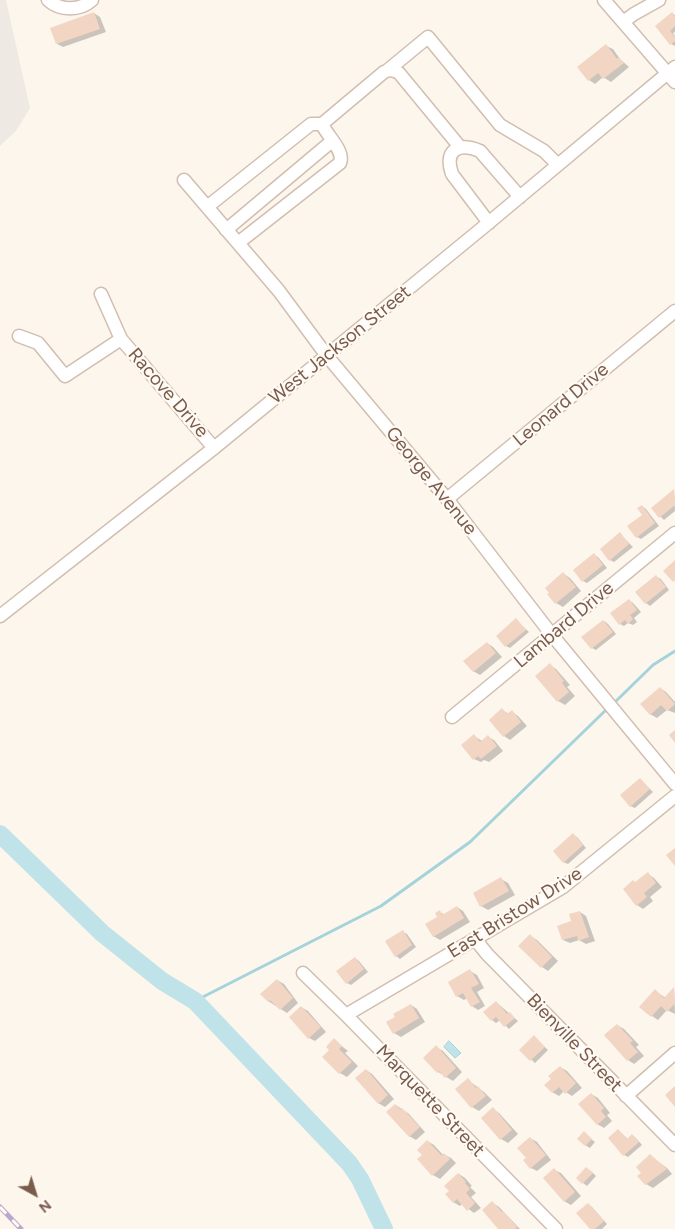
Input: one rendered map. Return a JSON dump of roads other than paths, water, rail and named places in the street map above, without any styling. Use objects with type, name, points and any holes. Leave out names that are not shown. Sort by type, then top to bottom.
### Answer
[{"type":"street","points":[[48,0],[52,4],[64,8],[77,8],[92,0]]},
{"type":"street","points":[[604,0],[673,74]]},
{"type":"street","points":[[623,22],[659,0]]},
{"type":"street","points":[[207,207],[311,124],[322,124],[428,37],[500,125],[544,151],[558,164]]},
{"type":"street","points":[[388,70],[399,73],[460,147]]},
{"type":"street","name":"West Jackson Street","points":[[0,616],[214,448],[558,164],[673,74]]},
{"type":"street","points":[[238,243],[340,163],[342,159],[341,154],[325,132],[322,124]]},
{"type":"street","points":[[226,230],[332,141]]},
{"type":"street","points":[[489,222],[452,174],[450,155],[454,149],[460,147],[480,151],[520,197]]},
{"type":"street","name":"George Avenue","points":[[184,180],[279,291],[327,356],[447,499],[552,635],[675,784]]},
{"type":"street","name":"Racove Drive","points":[[101,294],[121,339],[214,448]]},
{"type":"street","name":"Leonard Drive","points":[[447,499],[675,311]]},
{"type":"street","name":"Racove Drive","points":[[19,336],[38,342],[65,376],[121,339]]},
{"type":"street","name":"Lambard Drive","points":[[452,717],[675,533]]},
{"type":"street","name":"East Bristow Drive","points":[[346,1015],[571,882],[675,796]]},
{"type":"street","name":"Bienville Street","points":[[475,939],[487,954],[675,1145]]},
{"type":"street","name":"Marquette Street","points":[[302,973],[346,1015],[556,1229]]},
{"type":"street","points":[[626,1096],[675,1053]]},
{"type":"water","points":[[449,1041],[461,1053],[455,1058],[444,1047]]},
{"type":"waterway","points":[[613,704],[653,665],[675,651]]},
{"type":"waterway","points":[[195,1001],[381,906],[470,842],[608,708]]},
{"type":"waterway","points":[[0,834],[102,933],[162,981],[195,1001],[349,1163],[360,1179],[384,1229]]},
{"type":"railway","points":[[0,1207],[21,1229]]}]
